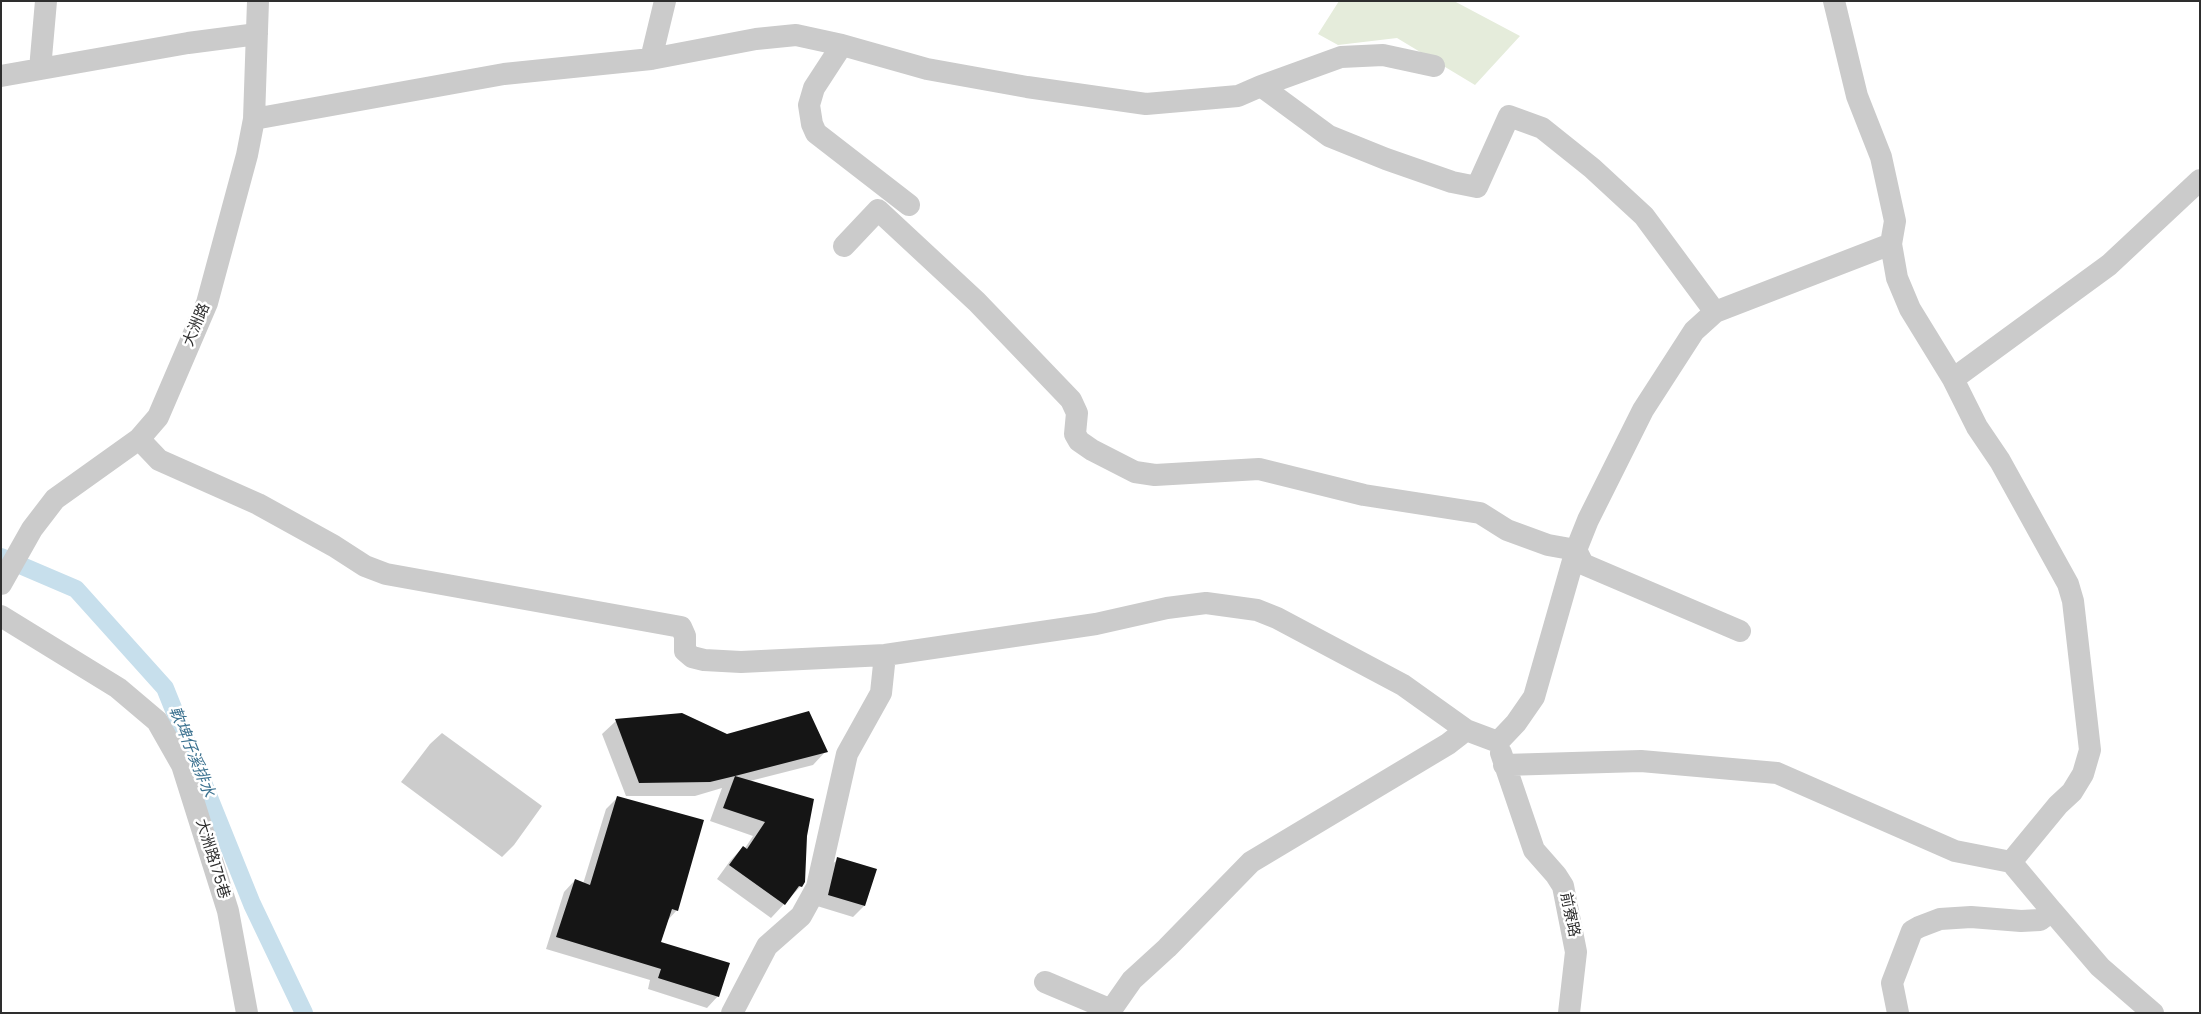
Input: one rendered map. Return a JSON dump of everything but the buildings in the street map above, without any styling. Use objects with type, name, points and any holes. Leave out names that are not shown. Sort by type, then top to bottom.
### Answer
[{"type":"street","points":[[40,69],[46,1]]},
{"type":"street","name":"大洲路","points":[[3,580],[32,529],[55,499],[139,439],[158,417],[207,303],[247,155],[254,119],[258,1]]},
{"type":"street","points":[[651,59],[665,1]]},
{"type":"street","points":[[1834,1],[1857,96],[1881,157],[1895,221],[1891,244],[1897,278],[1910,309],[1953,379],[1977,427],[2000,461],[2068,584],[2073,601],[2090,750],[2078,784],[2011,862]]},
{"type":"street","points":[[1,76],[188,43],[257,34]]},
{"type":"street","points":[[254,119],[504,74],[651,59],[756,39],[796,35],[842,45],[927,69],[1027,87],[1146,104],[1238,96],[1341,57],[1383,55],[1434,66]]},
{"type":"street","points":[[842,45],[814,88],[809,106],[812,124],[816,133],[909,205]]},
{"type":"street","points":[[1261,86],[1329,136],[1396,163],[1452,182],[1477,187],[1510,116],[1542,128],[1592,168],[1644,216],[1715,312]]},
{"type":"street","points":[[1953,379],[2110,265],[2200,180]]},
{"type":"street","points":[[844,246],[878,210],[977,302],[1072,400],[1077,413],[1075,434],[1079,441],[1092,450],[1135,472],[1154,474],[1259,469],[1364,495],[1480,512],[1507,530],[1548,544],[1576,550],[1584,564],[1740,631]]},
{"type":"street","points":[[139,439],[159,460],[258,504],[334,546],[365,566],[386,574],[681,628],[685,636],[685,651],[692,656],[704,660],[741,662],[885,655],[1096,624],[1168,608],[1206,603],[1257,610],[1277,618],[1403,685],[1466,730],[1498,742],[1516,723],[1534,697],[1576,550],[1588,520],[1643,410],[1694,331],[1715,312],[1891,244]]},
{"type":"street","name":"大洲路175巷","points":[[1,616],[118,688],[157,721],[182,765],[228,911],[247,1013]]},
{"type":"street","points":[[732,1013],[767,946],[801,916],[817,887],[847,754],[881,693],[885,655]]},
{"type":"street","points":[[1044,982],[1111,1010],[1132,980],[1251,862],[1448,744],[1466,730]]},
{"type":"street","name":"前寮路","points":[[1498,742],[1504,765],[1534,850],[1556,874],[1563,886],[1576,952],[1568,1013]]},
{"type":"street","points":[[1504,765],[1641,761],[1777,773],[1955,850],[2011,862],[2100,967],[2153,1013]]},
{"type":"street","points":[[1898,1013],[1892,983],[1912,931],[1918,927],[1940,919],[1971,917],[2021,921],[2040,920],[2052,911]]},
{"type":"green space","points":[[1339,1],[1454,1],[1520,36],[1475,85],[1397,38],[1338,45],[1318,34]]},
{"type":"waterway","name":"軟埤仔溪排水","points":[[1,557],[76,589],[165,688],[252,904],[304,1013]]}]
